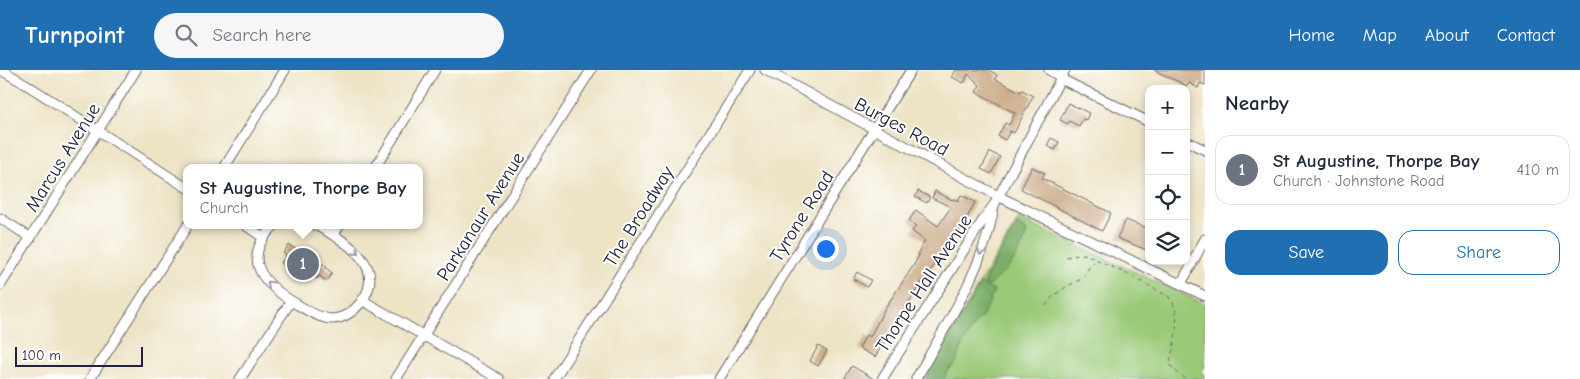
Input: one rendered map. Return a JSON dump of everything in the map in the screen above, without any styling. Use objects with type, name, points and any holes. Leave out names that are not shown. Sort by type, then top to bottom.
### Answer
[{"type":"street","points":[[1,70],[183,185]]},
{"type":"street","name":"Marcus Avenue","points":[[0,286],[136,70]]},
{"type":"street","points":[[226,164],[285,70]]},
{"type":"street","points":[[377,164],[435,70]]},
{"type":"street","name":"Parkanaur Avenue","points":[[396,379],[591,70]]},
{"type":"street","name":"The Broadway","points":[[554,379],[750,70]]},
{"type":"street","name":"Burges Road","points":[[765,70],[998,196],[1205,296]]},
{"type":"street","name":"Tyrone Road","points":[[719,379],[911,70]]},
{"type":"street","points":[[1049,70],[1063,74],[1145,120]]},
{"type":"street","name":"Thorpe Hall Avenue","points":[[916,379],[976,269],[998,196],[1063,74]]},
{"type":"street","points":[[1190,143],[1205,150]]},
{"type":"street","name":"Thorpe Hall Avenue","points":[[882,379],[985,217],[994,206]]},
{"type":"street","points":[[0,218],[31,238]]},
{"type":"street","points":[[90,379],[185,229]]},
{"type":"street","points":[[251,229],[264,238]]},
{"type":"street","points":[[272,229],[264,238],[258,252],[257,260],[260,274],[271,286],[291,301],[319,315],[333,319],[352,312],[362,300],[369,286],[370,278],[368,269],[361,256],[323,229]]},
{"type":"street","points":[[333,235],[337,229]]},
{"type":"street","points":[[1180,284],[1205,239]]},
{"type":"street","points":[[362,300],[499,379]]},
{"type":"street","points":[[240,379],[291,301]]},
{"type":"path","points":[[1066,257],[1085,254],[1162,292],[1173,301],[1176,319],[1170,361],[1171,366],[1186,379]]},
{"type":"path","points":[[1046,306],[1053,296],[1083,278],[1091,264],[1100,261]]},
{"type":"green space","points":[[1019,219],[1205,304],[1205,366],[1201,373],[1205,375],[1205,379],[925,379],[979,284]]},
{"type":"green space","points":[[1017,225],[1024,228],[1027,232],[1019,252],[1009,267],[990,286],[985,285],[986,277]]},
{"type":"green space","points":[[981,284],[994,291],[983,316],[976,322],[963,344],[955,365],[949,369],[944,379],[925,379],[958,322]]},
{"type":"building","points":[[956,70],[989,70],[997,75],[995,79],[1033,96],[1014,133],[1010,131],[1005,140],[998,136],[1005,123],[1009,125],[1015,113],[976,92],[980,85],[968,74],[964,83],[952,77]]},
{"type":"building","points":[[1154,70],[1205,70],[1205,85],[1200,83],[1198,88],[1189,83],[1185,85]]},
{"type":"building","points":[[1068,103],[1089,113],[1086,120],[1083,119],[1079,126],[1069,121],[1068,124],[1060,120]]},
{"type":"building","points":[[1051,138],[1059,142],[1055,150],[1047,146]]},
{"type":"building","points":[[990,152],[1000,157],[991,174],[981,169]]},
{"type":"building","points":[[1032,167],[1045,173],[1042,178],[1111,213],[1102,231],[1021,189]]},
{"type":"building","points":[[918,191],[930,197],[927,203],[915,197]]},
{"type":"building","points":[[935,191],[952,200],[958,201],[961,195],[975,202],[965,222],[917,289],[875,357],[859,348],[866,335],[870,337],[885,308],[914,265],[919,255],[917,254],[925,241],[912,231],[916,226],[909,221],[916,210],[938,226],[951,207],[932,198]]},
{"type":"building","points":[[1126,220],[1145,227],[1145,249],[1117,238]]},
{"type":"building","points":[[289,245],[302,253],[303,251],[327,267],[332,273],[327,281],[319,276],[317,279],[295,265],[292,270],[281,263],[286,255],[283,253]]},
{"type":"building","points":[[857,272],[871,280],[867,287],[853,279]]},
{"type":"building","points":[[818,346],[827,351],[818,366],[810,361]]},
{"type":"building","points":[[852,366],[874,379],[844,379]]},
{"type":"place","name":"St Augustine, Thorpe Bay","points":[[303,264]]}]
